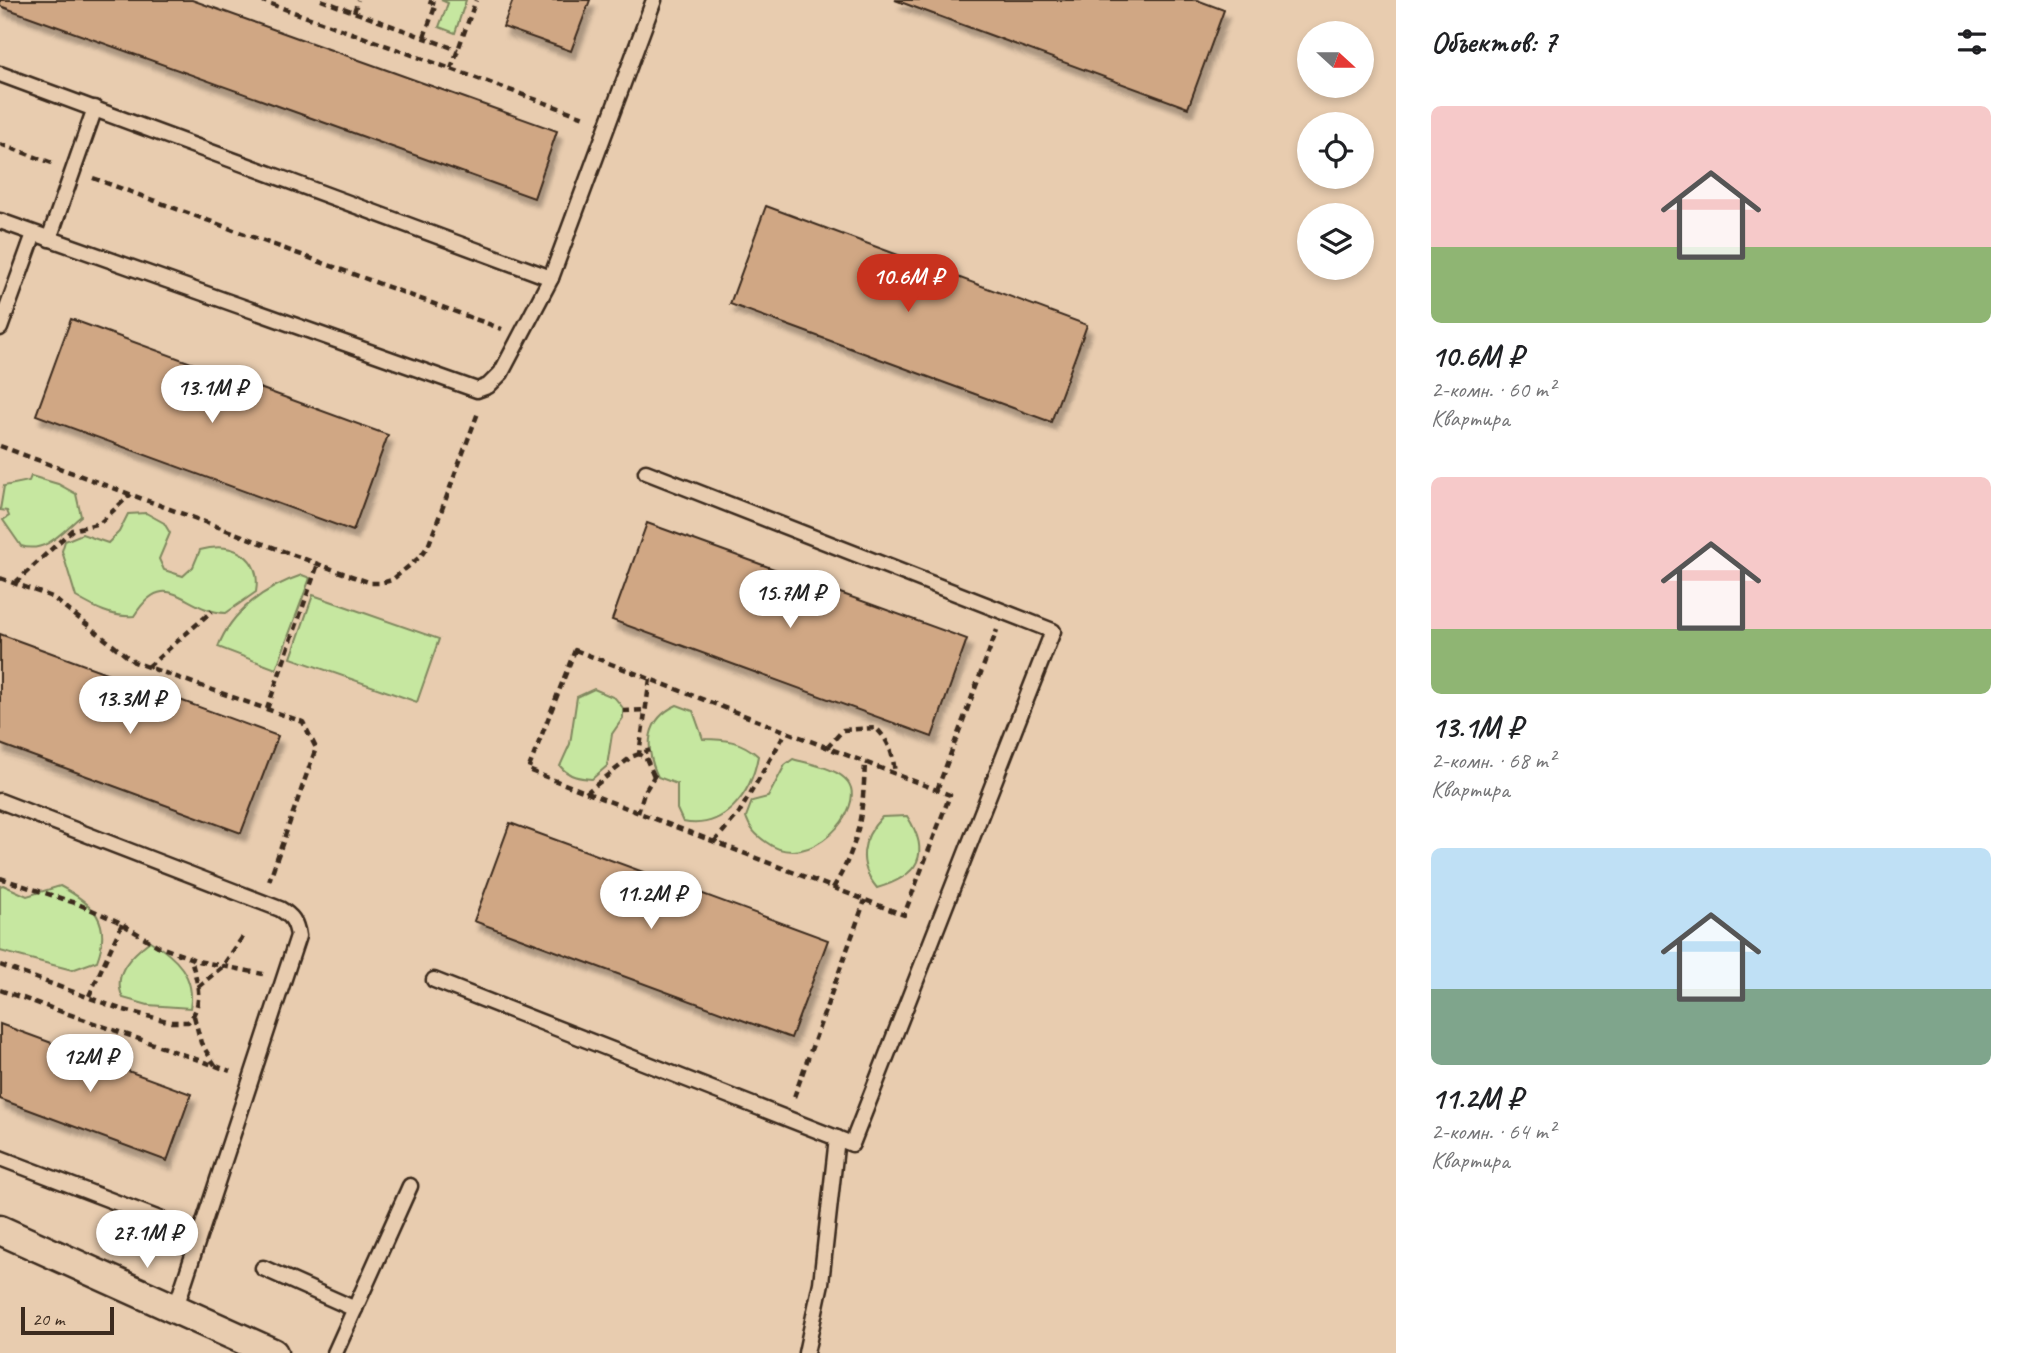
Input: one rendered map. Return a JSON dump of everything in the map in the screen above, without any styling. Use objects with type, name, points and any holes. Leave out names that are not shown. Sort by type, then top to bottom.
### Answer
[{"type":"street","points":[[0,1230],[273,1353]]},
{"type":"lane","points":[[0,221],[477,390],[488,386],[501,373],[551,278],[654,0]]},
{"type":"lane","points":[[0,74],[551,278]]},
{"type":"lane","points":[[49,239],[94,108]]},
{"type":"lane","points":[[0,328],[34,234]]},
{"type":"lane","points":[[434,981],[852,1144],[1053,631],[646,472]]},
{"type":"lane","points":[[0,801],[261,902],[291,916],[297,925],[298,936],[175,1310]]},
{"type":"lane","points":[[806,1353],[821,1283],[837,1138]]},
{"type":"lane","points":[[0,1158],[199,1234]]},
{"type":"lane","points":[[335,1353],[410,1186]]},
{"type":"lane","points":[[263,1268],[355,1308]]},
{"type":"path","points":[[260,0],[607,125]]},
{"type":"path","points":[[321,0],[458,50]]},
{"type":"path","points":[[354,12],[358,0]]},
{"type":"path","points":[[424,0],[436,4],[424,37]]},
{"type":"path","points":[[451,69],[476,0]]},
{"type":"path","points":[[0,144],[520,336]]},
{"type":"path","points":[[0,446],[370,583],[381,583],[392,580],[421,556],[429,544],[488,386]]},
{"type":"path","points":[[15,583],[72,530],[100,523],[131,495]]},
{"type":"path","points":[[267,709],[318,564]]},
{"type":"path","points":[[0,578],[52,597],[129,659],[303,722],[313,737],[316,748],[261,902]]},
{"type":"path","points":[[148,667],[171,644],[212,611]]},
{"type":"path","points":[[937,790],[1004,612]]},
{"type":"path","points":[[575,650],[895,774],[950,795],[904,915],[528,770],[575,650]]},
{"type":"path","points":[[639,754],[650,679]]},
{"type":"path","points":[[623,711],[645,710]]},
{"type":"path","points":[[827,748],[843,730],[876,728],[885,737],[893,754],[895,774]]},
{"type":"path","points":[[714,842],[739,813],[786,732]]},
{"type":"path","points":[[586,793],[617,766],[650,750]]},
{"type":"path","points":[[638,813],[644,793],[655,774],[646,758],[639,754]]},
{"type":"path","points":[[833,888],[847,866],[861,830],[864,762]]},
{"type":"path","points":[[0,878],[78,904],[122,924],[158,946],[190,958],[222,967],[285,977]]},
{"type":"path","points":[[786,1118],[864,900]]},
{"type":"path","points":[[89,996],[122,924]]},
{"type":"path","points":[[198,987],[222,967],[244,935]]},
{"type":"path","points":[[0,965],[120,1009],[172,1022],[188,1022],[198,1011],[198,987],[190,958]]},
{"type":"path","points":[[0,990],[251,1079]]},
{"type":"path","points":[[194,1015],[201,1043],[215,1066]]},
{"type":"green space","points":[[441,0],[466,0],[455,33],[439,27],[448,3]]},
{"type":"green space","points":[[31,476],[58,484],[76,494],[81,516],[54,540],[30,548],[21,546],[3,520],[9,516],[7,511],[0,510],[4,486],[29,481]]},
{"type":"green space","points":[[146,513],[164,523],[170,533],[159,559],[164,570],[183,576],[193,567],[200,550],[233,550],[242,554],[254,569],[257,579],[256,592],[226,613],[211,611],[167,592],[156,593],[134,616],[111,614],[76,597],[62,551],[65,541],[82,534],[108,543],[119,532],[128,514]]},
{"type":"green space","points":[[302,575],[310,578],[276,669],[218,647],[241,611],[263,593]]},
{"type":"green space","points":[[313,595],[439,639],[417,702],[291,658]]},
{"type":"green space","points":[[594,689],[615,698],[623,708],[623,718],[612,734],[607,766],[592,779],[574,776],[560,766],[570,744],[577,697]]},
{"type":"green space","points":[[677,705],[693,711],[703,739],[733,742],[758,756],[742,796],[733,807],[711,821],[683,822],[677,809],[677,784],[658,777],[654,766],[650,745],[654,726],[659,718]]},
{"type":"green space","points":[[793,759],[837,773],[848,782],[852,793],[842,821],[831,834],[800,850],[783,850],[759,837],[746,817],[752,801],[768,797],[785,765]]},
{"type":"green space","points":[[907,816],[919,842],[917,862],[902,877],[877,888],[866,870],[866,843],[882,817]]},
{"type":"green space","points":[[0,886],[27,896],[60,886],[91,907],[101,925],[101,947],[97,961],[72,970],[0,951]]},
{"type":"green space","points":[[150,941],[182,968],[190,986],[190,1008],[148,1005],[123,998],[120,989],[122,972],[131,958]]},
{"type":"building","points":[[0,0],[192,0],[557,131],[534,198],[0,6]]},
{"type":"building","points":[[513,0],[590,0],[571,51],[503,27]]},
{"type":"building","points":[[895,0],[1197,0],[1224,10],[1188,108]]},
{"type":"building","points":[[766,206],[1087,325],[1051,422],[730,304]]},
{"type":"building","points":[[71,319],[388,435],[353,531],[36,415]]},
{"type":"building","points":[[647,523],[967,639],[932,737],[612,620]]},
{"type":"building","points":[[0,634],[278,736],[241,833],[0,744]]},
{"type":"building","points":[[510,823],[828,940],[791,1038],[474,921]]},
{"type":"building","points":[[0,1024],[191,1094],[167,1161],[0,1099]]}]
